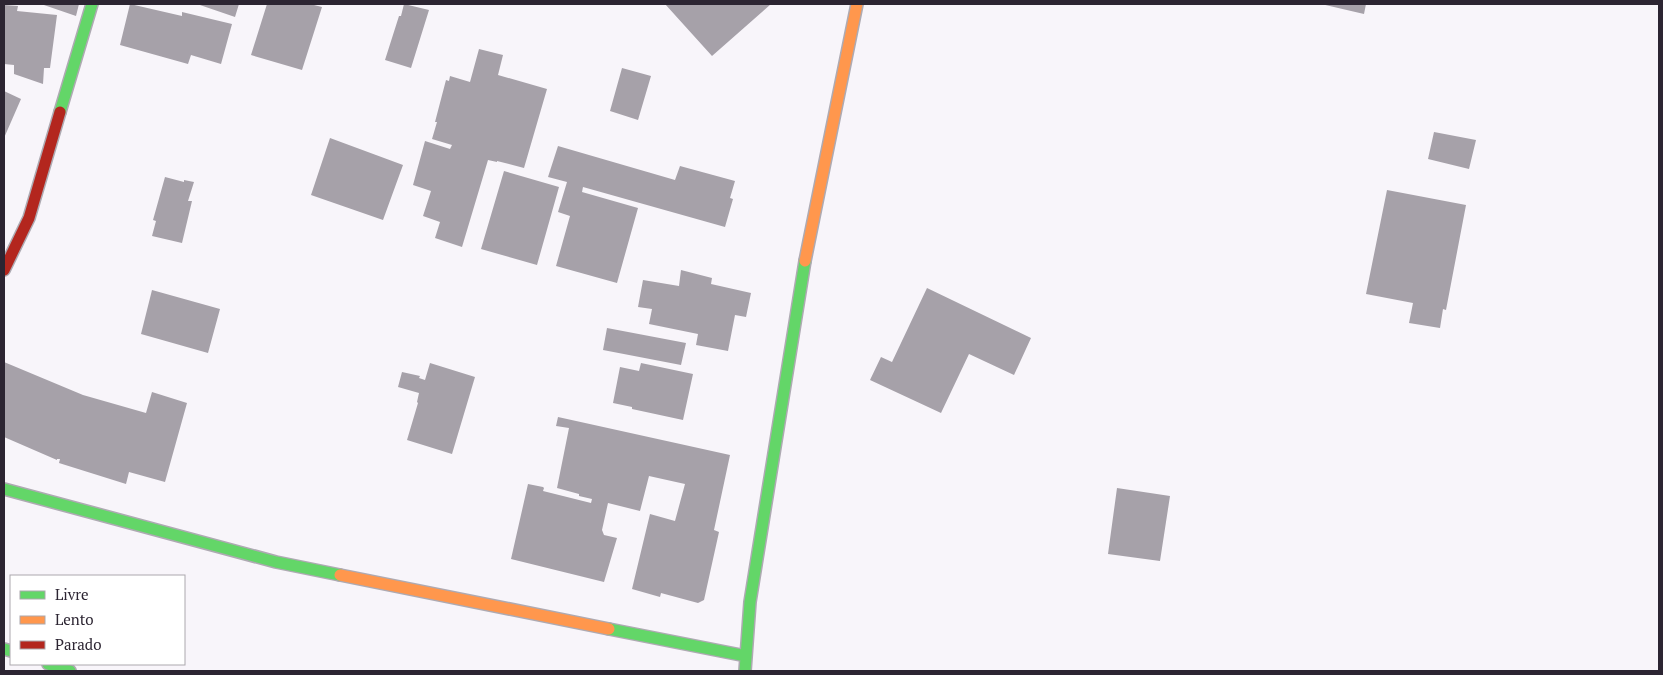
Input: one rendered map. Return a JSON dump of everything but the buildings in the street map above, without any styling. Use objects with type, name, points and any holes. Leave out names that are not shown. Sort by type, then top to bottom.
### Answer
[{"type":"street","points":[[4,270],[29,218],[92,4]]},
{"type":"street","points":[[745,671],[750,602],[802,274],[857,4]]},
{"type":"street","points":[[4,489],[276,562],[746,656]]},
{"type":"street","points":[[51,665],[70,671]]},
{"type":"traffic: fast","points":[[60,112],[92,4]]},
{"type":"traffic: fast","points":[[745,671],[750,602],[805,261]]},
{"type":"traffic: fast","points":[[4,489],[276,562],[340,575]]},
{"type":"traffic: fast","points":[[609,629],[746,656]]},
{"type":"traffic: fast","points":[[4,649],[10,651]]},
{"type":"traffic: fast","points":[[51,665],[70,671]]},
{"type":"traffic: slow","points":[[805,261],[857,4]]},
{"type":"traffic: slow","points":[[340,575],[609,629]]},
{"type":"traffic: jam","points":[[4,270],[29,218],[60,112]]}]
